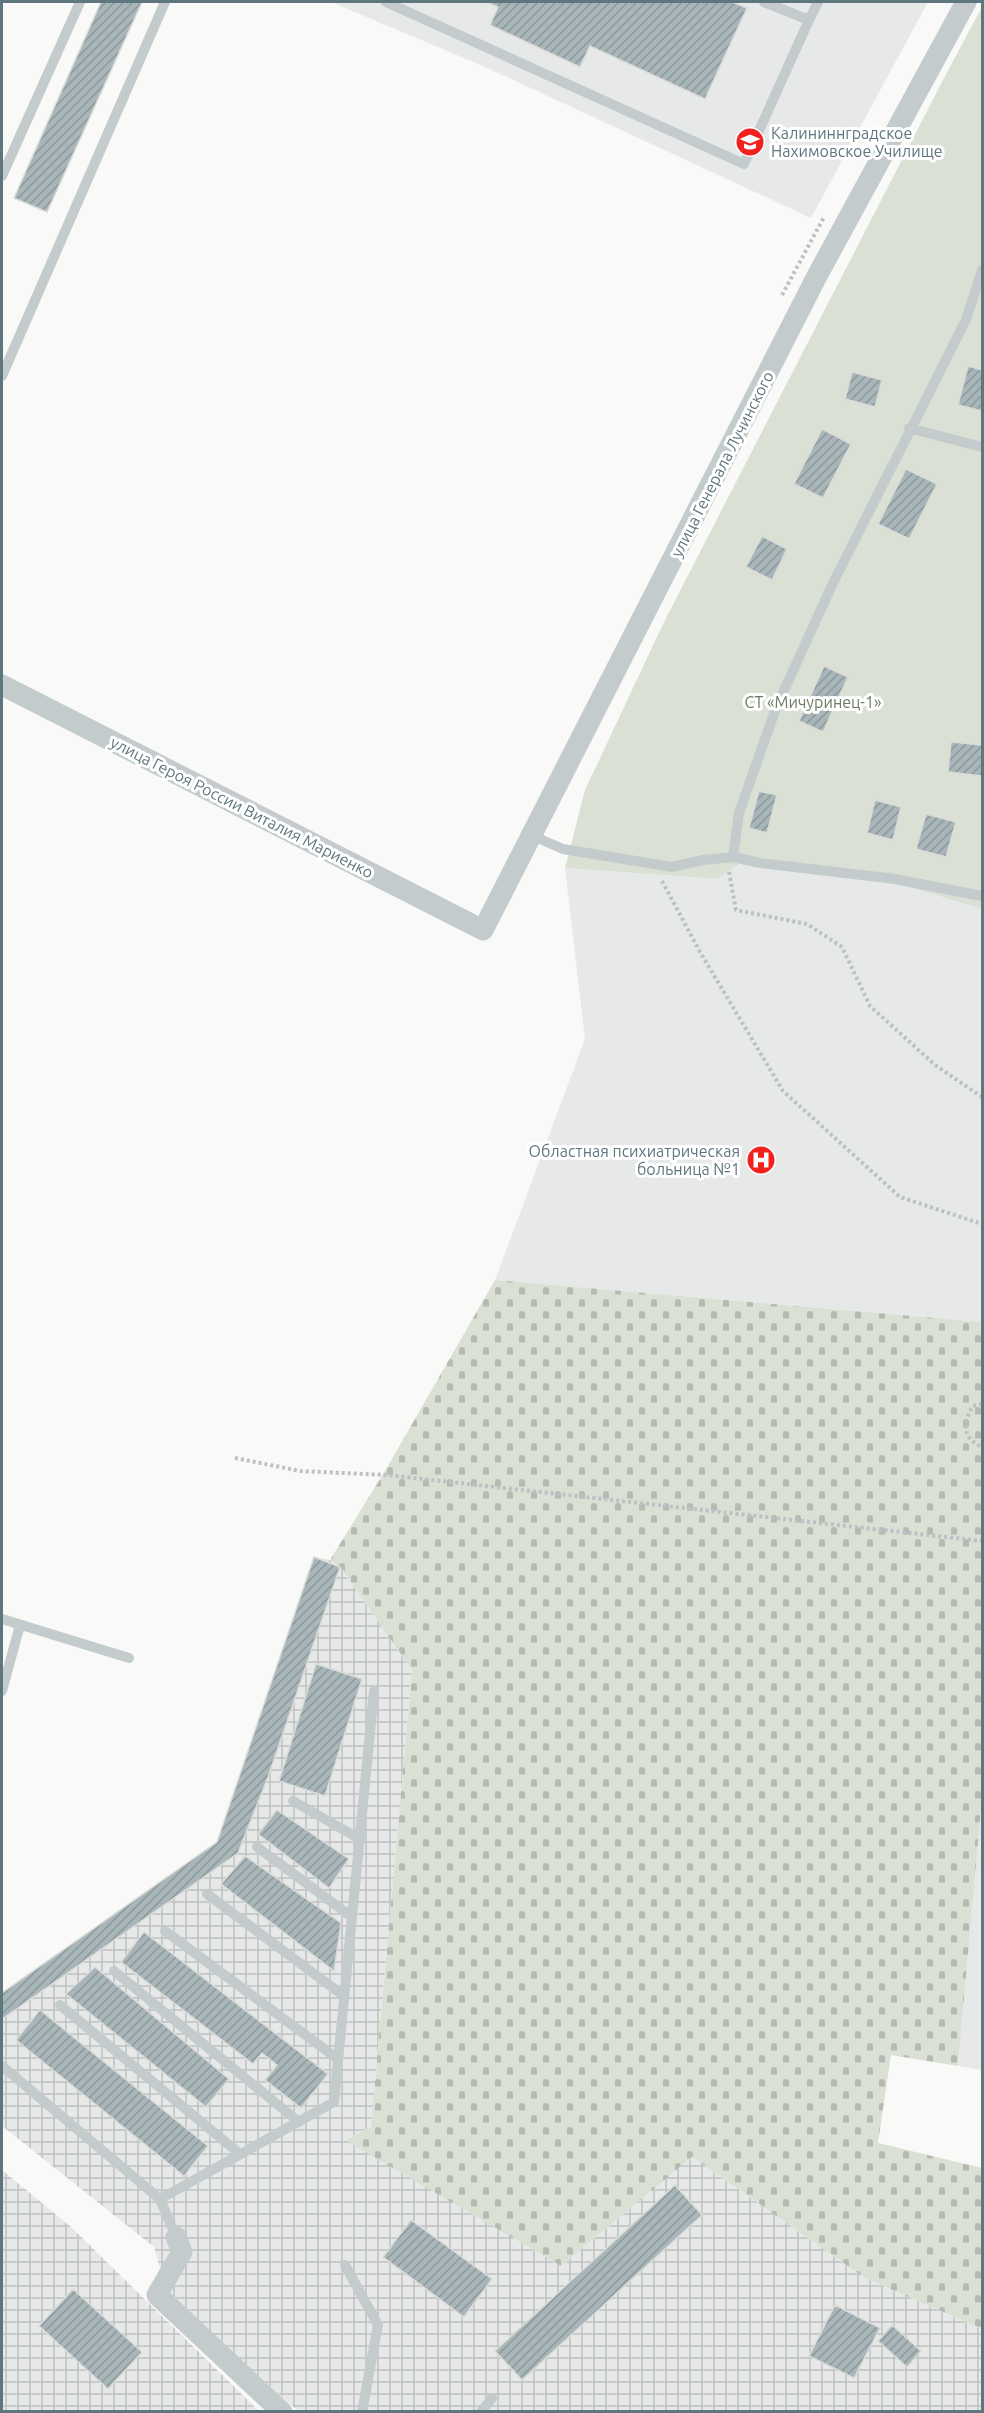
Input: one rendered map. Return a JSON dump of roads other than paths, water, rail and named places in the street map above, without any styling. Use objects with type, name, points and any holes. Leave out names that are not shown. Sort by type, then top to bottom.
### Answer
[{"type":"street","name":"улица Генерала Лучинского","points":[[483,930],[817,276],[966,2]]},
{"type":"street","name":"улица Героя России Виталия Мариенко","points":[[2,685],[483,930]]},
{"type":"street","points":[[176,2237],[182,2252],[157,2295],[282,2412]]},
{"type":"lane","points":[[2,176],[80,2]]},
{"type":"lane","points":[[2,376],[165,2]]},
{"type":"lane","points":[[386,2],[744,164],[818,2]]},
{"type":"lane","points":[[764,2],[808,20]]},
{"type":"lane","points":[[733,857],[739,813],[776,708],[833,582],[909,428],[966,320],[982,270]]},
{"type":"lane","points":[[909,428],[982,447]]},
{"type":"lane","points":[[533,836],[562,849],[672,867],[703,860],[733,857],[760,863],[895,879],[982,896]]},
{"type":"lane","points":[[2,1619],[129,1658]]},
{"type":"lane","points":[[2,1691],[20,1625]]},
{"type":"lane","points":[[160,2199],[334,2102],[374,1691]]},
{"type":"lane","points":[[293,1801],[360,1839]]},
{"type":"lane","points":[[257,1847],[352,1917]]},
{"type":"lane","points":[[207,1894],[344,1996]]},
{"type":"lane","points":[[165,1931],[338,2059]]},
{"type":"lane","points":[[114,1971],[299,2122]]},
{"type":"lane","points":[[60,2005],[240,2154]]},
{"type":"lane","points":[[2,2066],[160,2199],[176,2237]]},
{"type":"lane","points":[[345,2265],[378,2325],[362,2412]]},
{"type":"lane","points":[[482,2412],[492,2397]]},
{"type":"place","name":"Калининнградское Нахимовское Училище","points":[[750,142]]},
{"type":"place","name":"Областная психиатрическая больница №1","points":[[761,1160]]},
{"type":"park label","name":"СТ «Мичуринец-1»","points":[[813,702]]}]
